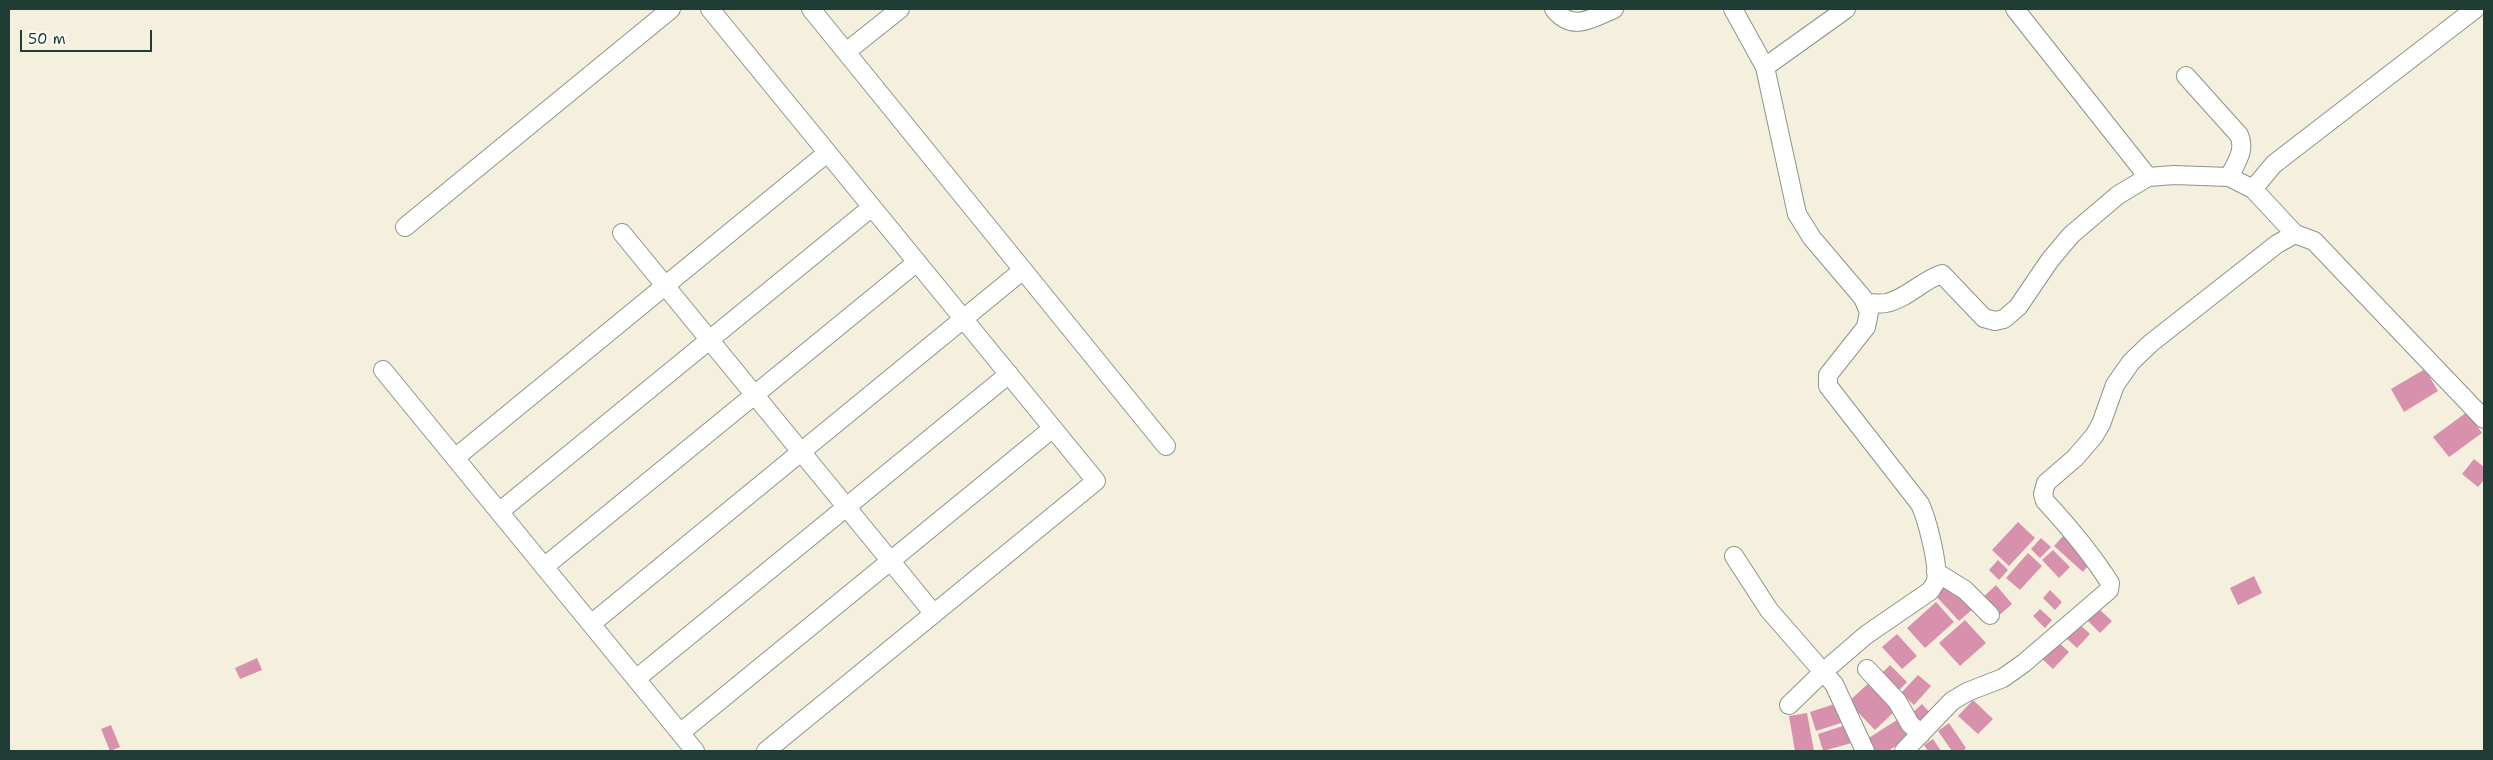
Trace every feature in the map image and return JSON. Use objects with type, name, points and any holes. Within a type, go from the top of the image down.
[{"type":"street","points":[[405,227],[671,9]]},
{"type":"street","points":[[710,9],[1096,481],[766,751]]},
{"type":"street","points":[[811,9],[1166,446]]},
{"type":"street","points":[[846,52],[900,9]]},
{"type":"street","points":[[1554,9],[1560,17],[1573,23],[1590,20],[1614,9]]},
{"type":"street","points":[[1733,9],[1764,67],[1797,214],[1812,238],[1867,303],[1869,312],[1866,327],[1828,375],[1828,386],[1920,504],[1927,519],[1936,572],[1936,582],[1930,591],[1866,635],[1823,672],[1789,705]]},
{"type":"street","points":[[1764,67],[1846,9]]},
{"type":"street","points":[[2015,9],[2148,178]]},
{"type":"street","points":[[2253,189],[2274,164],[2475,9]]},
{"type":"street","points":[[2186,76],[2239,135],[2242,142],[2241,152],[2229,177]]},
{"type":"street","points":[[455,458],[827,153]]},
{"type":"street","points":[[1867,303],[1886,303],[1901,298],[1933,277],[1942,274],[1984,318],[1995,321],[2004,319],[2018,307],[2050,260],[2071,235],[2118,195],[2148,178],[2174,175],[2229,177],[2253,189],[2295,234],[2314,241],[2484,419]]},
{"type":"street","points":[[499,512],[872,207]]},
{"type":"street","points":[[622,233],[934,614]]},
{"type":"street","points":[[1904,751],[1952,701],[2010,673],[2109,590],[2110,583],[2082,541],[2045,501],[2042,494],[2046,483],[2075,458],[2094,436],[2101,424],[2115,385],[2131,362],[2151,343],[2277,244],[2295,234]]},
{"type":"street","points":[[544,567],[917,262]]},
{"type":"street","points":[[591,624],[1023,270]]},
{"type":"street","points":[[383,370],[694,751]]},
{"type":"street","points":[[636,679],[1009,374]]},
{"type":"street","points":[[680,733],[1053,428]]},
{"type":"street","points":[[1734,556],[1769,610],[1834,684],[1865,751]]},
{"type":"street","points":[[1936,572],[1965,590],[1990,615]]},
{"type":"street","points":[[1867,670],[1897,702],[1910,724],[1921,734]]},
{"type":"building","points":[[2425,369],[2438,391],[2404,412],[2391,389]]},
{"type":"building","points":[[2467,412],[2482,433],[2449,457],[2433,437]]},
{"type":"building","points":[[2474,459],[2484,467],[2484,480],[2478,487],[2462,474]]},
{"type":"building","points":[[2018,522],[2035,538],[2009,566],[1992,550]]},
{"type":"building","points":[[2064,535],[2092,561],[2083,572],[2054,546]]},
{"type":"building","points":[[2041,538],[2051,547],[2040,558],[2031,549]]},
{"type":"building","points":[[2053,550],[2070,567],[2059,578],[2042,560]]},
{"type":"building","points":[[2028,553],[2042,566],[2020,590],[2006,578]]},
{"type":"building","points":[[1998,560],[2008,570],[1999,580],[1989,570]]},
{"type":"building","points":[[2254,576],[2262,593],[2238,605],[2230,588]]},
{"type":"building","points":[[1950,582],[1974,608],[1959,621],[1935,595]]},
{"type":"building","points":[[1996,585],[2012,604],[1996,618],[1980,600]]},
{"type":"building","points":[[2050,590],[2062,602],[2055,610],[2043,598]]},
{"type":"building","points":[[1936,602],[1954,622],[1925,648],[1907,628]]},
{"type":"building","points":[[2098,608],[2112,621],[2100,633],[2087,620]]},
{"type":"building","points":[[2040,609],[2052,620],[2045,628],[2033,616]]},
{"type":"building","points":[[1965,620],[1986,643],[1960,666],[1939,643]]},
{"type":"building","points":[[2078,623],[2090,634],[2077,648],[2065,637]]},
{"type":"building","points":[[1897,634],[1917,656],[1902,669],[1882,647]]},
{"type":"building","points":[[2056,640],[2069,652],[2053,669],[2040,657]]},
{"type":"building","points":[[257,658],[262,670],[240,679],[235,668]]},
{"type":"building","points":[[1890,665],[1907,682],[1896,693],[1879,676]]},
{"type":"building","points":[[1918,675],[1931,686],[1914,705],[1901,693]]},
{"type":"building","points":[[1871,681],[1897,709],[1875,730],[1848,702]]},
{"type":"building","points":[[1973,700],[1993,719],[1978,734],[1958,716]]},
{"type":"building","points":[[1841,702],[1847,721],[1816,731],[1810,712]]},
{"type":"building","points":[[1922,704],[1933,716],[1921,727],[1910,715]]},
{"type":"building","points":[[1807,713],[1814,751],[1795,751],[1789,716]]},
{"type":"building","points":[[1900,718],[1911,736],[1888,751],[1870,751],[1864,741]]},
{"type":"building","points":[[1949,723],[1966,748],[1963,751],[1952,751],[1938,731]]},
{"type":"building","points":[[1849,724],[1855,742],[1823,751],[1818,734]]},
{"type":"building","points":[[111,725],[120,747],[110,751],[101,729]]},
{"type":"building","points":[[1933,739],[1941,751],[1928,751],[1924,745]]}]
